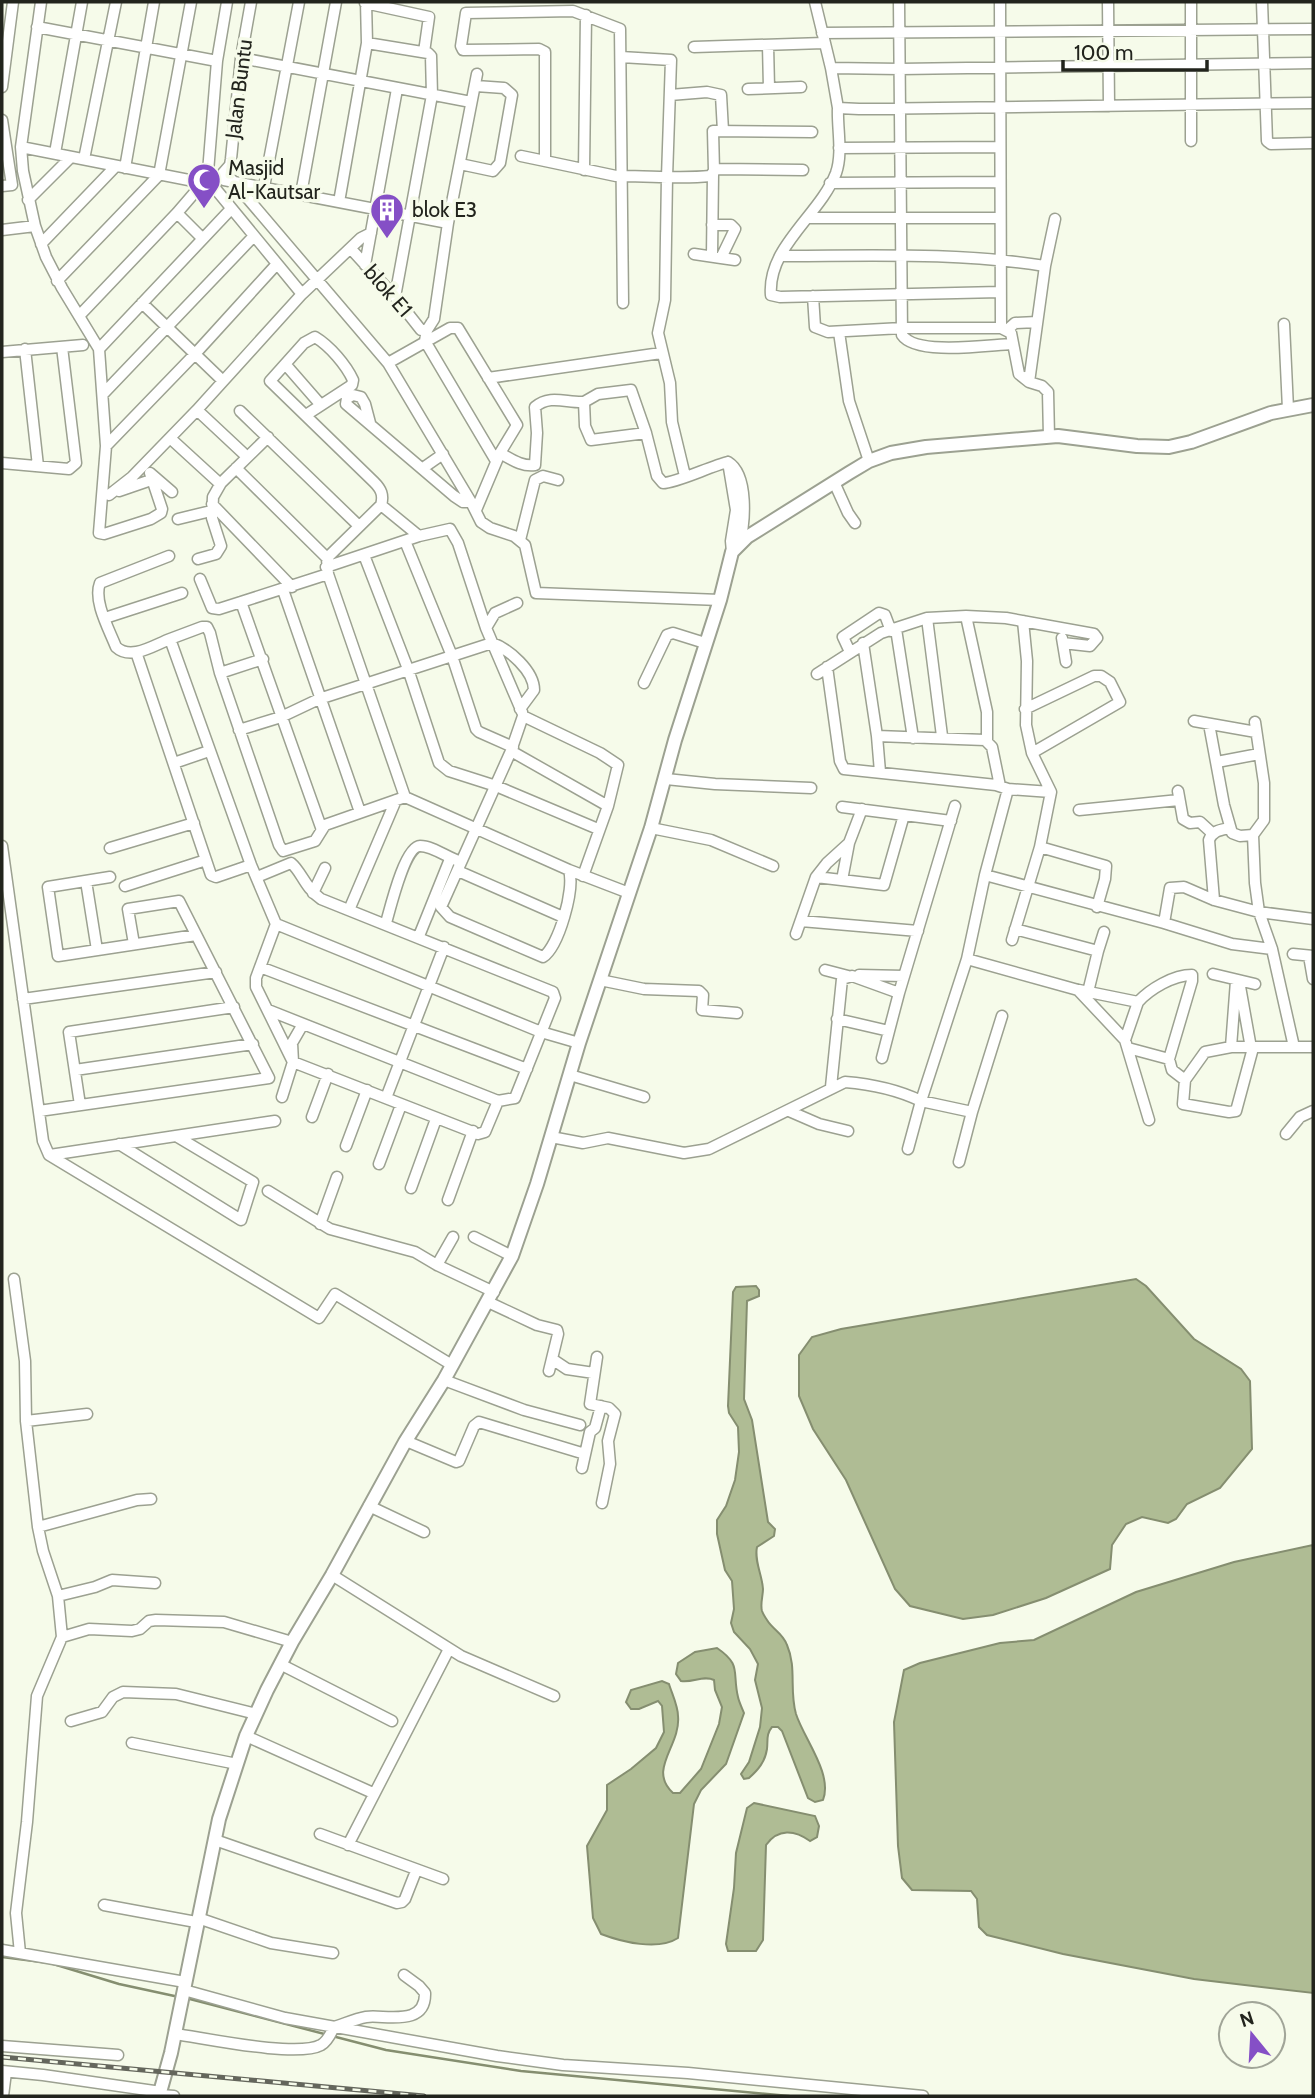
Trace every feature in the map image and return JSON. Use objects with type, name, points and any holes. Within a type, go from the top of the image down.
[{"type":"street","points":[[41,2],[21,147],[28,200],[41,244],[57,281],[99,349],[106,446],[106,496],[98,531],[101,534],[159,515],[162,509],[148,473]]},
{"type":"street","points":[[55,153],[82,2]]},
{"type":"street","points":[[84,159],[116,2]]},
{"type":"street","points":[[41,244],[120,167],[154,2]]},
{"type":"street","points":[[57,281],[159,175],[191,2]]},
{"type":"street","points":[[227,2],[217,61],[206,178],[208,185],[302,294]]},
{"type":"street","name":"Jalan Buntu","points":[[226,178],[231,159],[241,58],[251,2]]},
{"type":"street","points":[[264,187],[299,2]]},
{"type":"street","points":[[300,194],[336,2]]},
{"type":"street","points":[[815,2],[838,108],[837,167],[830,183],[772,270],[771,295],[1000,292]]},
{"type":"street","points":[[899,2],[902,335],[908,342],[957,348],[1011,344]]},
{"type":"street","points":[[1000,2],[1000,292],[1004,329]]},
{"type":"street","points":[[1108,2],[1109,106]]},
{"type":"street","points":[[1191,2],[1191,141]]},
{"type":"street","points":[[1262,2],[1266,138],[1269,143],[1313,143]]},
{"type":"street","points":[[339,202],[367,43],[366,3],[429,16],[424,52]]},
{"type":"street","points":[[2,87],[3,46],[9,4]]},
{"type":"street","points":[[545,161],[545,51],[463,50],[461,46],[467,12],[573,11],[620,29],[623,303]]},
{"type":"street","points":[[584,170],[586,15]]},
{"type":"street","points":[[37,27],[217,61]]},
{"type":"street","points":[[694,47],[768,45],[899,33],[1313,29]]},
{"type":"street","points":[[367,43],[424,52],[431,56],[432,95],[395,297]]},
{"type":"street","points":[[768,45],[769,88]]},
{"type":"street","points":[[621,57],[671,60],[665,300],[658,333],[670,383],[672,422],[685,476]]},
{"type":"street","points":[[241,58],[471,102]]},
{"type":"street","points":[[831,68],[1313,63]]},
{"type":"street","points":[[426,335],[434,319],[448,223],[477,74]]},
{"type":"street","points":[[460,164],[493,171],[499,163],[512,95],[504,88],[476,86]]},
{"type":"street","points":[[748,89],[801,87]]},
{"type":"street","points":[[365,265],[397,89]]},
{"type":"street","points":[[670,95],[707,92],[721,95],[723,131]]},
{"type":"street","points":[[838,108],[1313,103]]},
{"type":"street","points":[[2,120],[4,148],[12,185],[2,186]]},
{"type":"street","points":[[716,257],[712,225],[713,131],[812,132]]},
{"type":"street","points":[[21,147],[208,185],[220,185],[226,178]]},
{"type":"street","points":[[839,148],[1000,147]]},
{"type":"street","points":[[521,156],[623,176],[704,177],[713,172],[803,170]]},
{"type":"street","points":[[28,200],[71,157]]},
{"type":"street","points":[[208,172],[213,169],[226,178],[388,363],[481,522],[520,540],[527,548],[533,589],[538,594],[720,600]]},
{"type":"street","points":[[226,178],[448,223]]},
{"type":"street","points":[[830,183],[1000,182]]},
{"type":"street","points":[[79,316],[177,213],[208,185]]},
{"type":"street","points":[[99,349],[231,209]]},
{"type":"street","points":[[177,213],[202,238]]},
{"type":"street","points":[[807,218],[1000,218]]},
{"type":"street","points":[[1029,382],[1045,266],[1055,219]]},
{"type":"street","points":[[712,225],[731,225],[735,229],[716,257]]},
{"type":"street","points":[[2,230],[35,226]]},
{"type":"street","points":[[106,496],[148,473],[170,438],[302,294],[361,239],[371,233]]},
{"type":"street","points":[[103,394],[253,237]]},
{"type":"street","name":"blok E1","points":[[351,249],[426,335],[498,457]]},
{"type":"street","points":[[694,254],[735,260]]},
{"type":"street","points":[[780,256],[1001,259],[1045,266]]},
{"type":"street","points":[[106,446],[276,265]]},
{"type":"street","points":[[813,296],[816,327],[828,332],[902,328],[1004,329],[1015,323],[1037,322]]},
{"type":"street","points":[[142,303],[223,381]]},
{"type":"street","points":[[1284,324],[1288,408]]},
{"type":"street","points":[[388,363],[426,335],[458,328],[517,425],[473,506]]},
{"type":"street","points":[[1004,329],[1011,333],[1011,344],[1019,374],[1048,391],[1049,437]]},
{"type":"street","points":[[839,332],[849,401],[869,461]]},
{"type":"street","points":[[306,415],[352,384],[353,380],[349,371],[328,347],[321,340],[311,338],[270,381],[380,488],[383,498],[381,505],[359,526],[327,566]]},
{"type":"street","points":[[2,352],[83,345]]},
{"type":"street","points":[[2,463],[69,469],[76,463],[62,347]]},
{"type":"street","points":[[24,349],[38,467]]},
{"type":"street","points":[[488,377],[661,354]]},
{"type":"street","points":[[286,365],[320,404]]},
{"type":"street","points":[[160,2094],[219,1819],[246,1736],[292,1642],[406,1441],[444,1380],[512,1256],[537,1184],[579,1042],[651,828],[675,740],[743,530],[739,497],[728,462],[668,483],[659,481],[631,390],[598,394],[584,402],[547,400],[535,407],[537,454],[535,465],[531,467]]},
{"type":"street","points":[[584,402],[585,426],[591,440],[646,433]]},
{"type":"street","points":[[735,548],[834,482],[869,461],[891,453],[926,447],[1049,437],[1169,447],[1191,442],[1288,408],[1313,405]]},
{"type":"street","points":[[197,410],[243,453]]},
{"type":"street","points":[[240,411],[359,526]]},
{"type":"street","points":[[370,423],[454,496],[473,506]]},
{"type":"street","points":[[198,559],[220,551],[211,507],[216,489],[268,437]]},
{"type":"street","points":[[170,438],[217,481]]},
{"type":"street","points":[[423,468],[443,454]]},
{"type":"street","points":[[498,457],[531,467],[537,477]]},
{"type":"street","points":[[236,468],[327,566],[401,799],[349,910]]},
{"type":"street","points":[[106,496],[148,473]]},
{"type":"street","points":[[148,473],[172,492]]},
{"type":"street","points":[[520,540],[537,477],[543,475],[558,480]]},
{"type":"street","points":[[834,482],[855,523]]},
{"type":"street","points":[[381,505],[419,536]]},
{"type":"street","points":[[178,519],[211,507]]},
{"type":"street","points":[[211,507],[287,588],[319,699],[360,813]]},
{"type":"street","points":[[200,579],[212,608],[219,609],[287,588],[327,566],[446,528],[453,532],[486,628],[522,712],[617,763],[608,806],[583,876]]},
{"type":"street","points":[[405,541],[452,656],[479,733],[512,749],[608,806]]},
{"type":"street","points":[[364,555],[408,669],[435,758],[439,763],[449,771],[496,786],[598,829]]},
{"type":"street","points":[[169,556],[100,583],[97,593],[116,647],[120,651],[136,652],[196,629],[207,628],[239,730],[282,850],[286,852],[315,841],[325,825],[401,799],[629,893]]},
{"type":"street","points":[[105,618],[182,593]]},
{"type":"street","points":[[241,602],[322,830]]},
{"type":"street","points":[[486,628],[495,613],[517,603]]},
{"type":"street","points":[[850,652],[843,637],[880,613],[885,615],[894,630],[913,738]]},
{"type":"street","points":[[908,1149],[967,959],[1004,788],[992,747],[987,741],[987,712],[966,616]]},
{"type":"street","points":[[817,674],[863,643],[927,618],[966,616],[1023,621],[1094,634],[1097,638],[1090,646],[1063,643]]},
{"type":"street","points":[[927,618],[942,736]]},
{"type":"street","points":[[1012,940],[1040,847],[1051,792],[1032,752],[1026,725],[1027,661],[1023,621]]},
{"type":"street","points":[[1061,627],[1066,662]]},
{"type":"street","points":[[644,683],[667,635],[673,633],[705,643]]},
{"type":"street","points":[[170,639],[251,865],[276,924],[256,978],[256,987],[293,1062],[478,1134],[485,1132],[498,1101]]},
{"type":"street","points":[[239,730],[408,669],[492,643],[503,647],[527,671],[534,682],[534,690],[522,712],[512,749],[496,786],[441,904],[450,917],[543,957],[551,951],[564,917],[572,883],[569,870]]},
{"type":"street","points":[[863,643],[880,772]]},
{"type":"street","points":[[136,652],[211,874],[216,877],[251,865]]},
{"type":"street","points":[[220,673],[263,659]]},
{"type":"street","points":[[827,667],[841,767],[856,771],[1051,792]]},
{"type":"street","points":[[1025,709],[1094,676],[1101,676],[1110,682],[1120,702],[1032,752]]},
{"type":"street","points":[[1194,721],[1256,727],[1264,783],[1265,813],[1264,820],[1252,835],[1255,883],[1259,912],[1272,949],[1294,1047]]},
{"type":"street","points":[[1209,724],[1230,828],[1236,835],[1252,835]]},
{"type":"street","points":[[877,736],[942,736],[987,741]]},
{"type":"street","points":[[174,763],[209,751]]},
{"type":"street","points":[[1217,762],[1259,754]]},
{"type":"street","points":[[666,779],[811,788]]},
{"type":"street","points":[[1079,810],[1178,796],[1185,821],[1200,822],[1212,833]]},
{"type":"street","points":[[882,1058],[955,806]]},
{"type":"street","points":[[842,807],[951,821]]},
{"type":"street","points":[[842,880],[849,843],[862,809]]},
{"type":"street","points":[[816,877],[884,885],[904,815]]},
{"type":"street","points":[[110,848],[194,823]]},
{"type":"street","points":[[651,828],[711,840],[773,866]]},
{"type":"street","points":[[1214,900],[1209,839],[1212,833],[1230,828]]},
{"type":"street","points":[[796,934],[816,877],[849,843]]},
{"type":"street","points":[[2,846],[43,1141],[49,1155],[318,1318],[335,1294],[452,1364]]},
{"type":"street","points":[[386,923],[406,859],[418,846],[426,847],[450,859],[459,867],[564,917]]},
{"type":"street","points":[[1040,847],[1106,866],[1097,907]]},
{"type":"street","points":[[419,936],[450,859]]},
{"type":"street","points":[[125,886],[206,860]]},
{"type":"street","points":[[257,877],[291,863],[313,893],[553,992],[555,998],[515,1098],[498,1101],[268,1010]]},
{"type":"street","points":[[313,893],[325,868]]},
{"type":"street","points":[[985,875],[1097,907],[1162,922],[1232,944],[1272,949]]},
{"type":"street","points":[[110,877],[48,887],[58,956],[196,935]]},
{"type":"street","points":[[86,880],[97,950]]},
{"type":"street","points":[[1162,922],[1170,888],[1184,887],[1214,900],[1259,912],[1313,919]]},
{"type":"street","points":[[39,1111],[268,1079],[270,1076],[179,901],[128,909],[134,944]]},
{"type":"street","points":[[800,921],[918,931]]},
{"type":"street","points":[[276,924],[541,1032],[579,1042]]},
{"type":"street","points":[[1015,929],[1098,951]]},
{"type":"street","points":[[1083,991],[1104,932]]},
{"type":"street","points":[[386,1098],[444,947]]},
{"type":"street","points":[[1293,954],[1311,956],[1313,979]]},
{"type":"street","points":[[967,959],[1083,991],[1138,1002]]},
{"type":"street","points":[[260,967],[527,1069]]},
{"type":"street","points":[[825,970],[899,993]]},
{"type":"street","points":[[23,999],[216,971]]},
{"type":"street","points":[[1213,974],[1255,984]]},
{"type":"street","points":[[1127,1044],[1138,1002],[1153,988],[1185,975],[1192,975],[1169,1059],[1172,1070],[1183,1079]]},
{"type":"street","points":[[831,1087],[841,982],[850,976],[904,976]]},
{"type":"street","points":[[600,980],[644,989],[699,991],[703,995],[702,1010],[737,1013]]},
{"type":"street","points":[[1238,981],[1252,1048],[1238,1109],[1235,1112],[1183,1104],[1183,1079],[1205,1052],[1231,1047],[1252,1048],[1313,1047]]},
{"type":"street","points":[[1231,1047],[1238,981]]},
{"type":"street","points":[[1083,991],[1127,1044],[1149,1120]]},
{"type":"street","points":[[80,1105],[69,1032],[234,1007]]},
{"type":"street","points":[[959,1162],[1002,1016]]},
{"type":"street","points":[[837,1019],[889,1031]]},
{"type":"street","points":[[282,1097],[293,1062],[291,1048],[303,1024]]},
{"type":"street","points":[[75,1070],[253,1044]]},
{"type":"street","points":[[1127,1044],[1169,1059]]},
{"type":"street","points":[[312,1117],[328,1074]]},
{"type":"street","points":[[570,1076],[644,1097]]},
{"type":"street","points":[[551,1137],[583,1143],[608,1138],[691,1153],[709,1149],[845,1082],[972,1112]]},
{"type":"street","points":[[345,1146],[367,1090]]},
{"type":"street","points":[[379,1164],[401,1105]]},
{"type":"street","points":[[789,1111],[819,1124],[848,1131]]},
{"type":"street","points":[[1286,1134],[1300,1116],[1313,1111]]},
{"type":"street","points":[[411,1188],[436,1119]]},
{"type":"street","points":[[49,1155],[275,1121]]},
{"type":"street","points":[[448,1200],[473,1131]]},
{"type":"street","points":[[119,1144],[241,1220],[253,1182],[176,1136]]},
{"type":"street","points":[[320,1224],[337,1177]]},
{"type":"street","points":[[268,1191],[320,1224],[349,1235],[398,1245],[415,1252],[537,1325],[557,1330],[549,1371]]},
{"type":"street","points":[[437,1265],[453,1237]]},
{"type":"street","points":[[474,1237],[512,1256]]},
{"type":"street","points":[[14,1279],[25,1361],[26,1421],[38,1527],[58,1596],[62,1637],[37,1696],[27,1822],[16,1913],[20,1953]]},
{"type":"street","points":[[597,1357],[590,1404],[613,1410],[615,1414],[608,1441],[610,1464],[602,1503]]},
{"type":"street","points":[[552,1359],[567,1369],[594,1373]]},
{"type":"street","points":[[444,1380],[524,1410],[580,1425]]},
{"type":"street","points":[[582,1468],[590,1432],[595,1427],[601,1406]]},
{"type":"street","points":[[26,1421],[87,1414]]},
{"type":"street","points":[[406,1441],[456,1462],[459,1461],[474,1426],[479,1422],[585,1454]]},
{"type":"street","points":[[38,1527],[137,1500],[151,1499]]},
{"type":"street","points":[[369,1506],[424,1532]]},
{"type":"street","points":[[332,1575],[449,1649],[477,1664],[554,1696]]},
{"type":"street","points":[[58,1596],[112,1580],[155,1583]]},
{"type":"street","points":[[62,1637],[89,1629],[132,1631],[156,1620],[211,1620],[292,1642]]},
{"type":"street","points":[[348,1845],[449,1649]]},
{"type":"street","points":[[280,1664],[392,1721]]},
{"type":"street","points":[[71,1721],[102,1712],[113,1697],[123,1692],[176,1693],[256,1714]]},
{"type":"street","points":[[246,1736],[373,1793]]},
{"type":"street","points":[[132,1743],[237,1764]]},
{"type":"street","points":[[320,1834],[443,1879]]},
{"type":"street","points":[[215,1840],[397,1903],[405,1899],[416,1871]]},
{"type":"street","points":[[104,1905],[197,1920],[271,1943],[333,1953]]},
{"type":"street","points":[[2,1950],[184,1990],[331,2033],[380,2036],[563,2065],[688,2073],[923,2096]]},
{"type":"street","points":[[175,2034],[298,2049],[321,2045],[331,2033],[365,2017],[406,2017],[420,2007],[425,1998],[419,1986],[404,1975]]},
{"type":"street","points":[[380,2036],[388,2018]]},
{"type":"street","points":[[2,2046],[118,2055]]},
{"type":"street","points":[[3,2096],[4,2072],[43,2075],[174,2096]]},
{"type":"shaded area","points":[[1136,1279],[1146,1286],[1194,1339],[1241,1369],[1250,1381],[1252,1449],[1220,1488],[1187,1504],[1176,1519],[1168,1523],[1142,1517],[1126,1524],[1112,1545],[1110,1569],[1046,1598],[993,1615],[963,1619],[910,1606],[895,1589],[846,1480],[813,1429],[799,1396],[799,1355],[812,1337],[841,1329]]},
{"type":"shaded area","points":[[756,1286],[759,1296],[747,1301],[744,1399],[752,1420],[768,1522],[775,1529],[774,1536],[757,1547],[763,1589],[761,1608],[769,1623],[785,1641],[790,1654],[796,1714],[824,1779],[823,1800],[815,1802],[808,1798],[782,1731],[778,1727],[772,1727],[769,1732],[766,1754],[758,1769],[749,1778],[744,1779],[741,1774],[749,1762],[760,1727],[762,1708],[755,1680],[758,1664],[750,1649],[734,1632],[731,1623],[734,1609],[732,1581],[725,1570],[717,1534],[717,1520],[726,1506],[735,1480],[739,1452],[738,1427],[729,1413],[728,1406],[733,1292],[736,1287]]},
{"type":"shaded area","points":[[1313,1545],[1313,1993],[1194,1979],[1063,1954],[987,1935],[979,1927],[977,1899],[971,1891],[912,1890],[902,1878],[898,1846],[894,1722],[904,1670],[920,1663],[1000,1643],[1034,1640],[1136,1592],[1234,1562]]},
{"type":"shaded area","points":[[717,1648],[733,1664],[738,1697],[744,1713],[726,1764],[701,1790],[694,1804],[678,1938],[650,1945],[601,1934],[593,1918],[587,1846],[607,1810],[607,1785],[656,1748],[664,1732],[662,1706],[658,1701],[639,1709],[631,1709],[626,1702],[631,1690],[662,1681],[669,1684],[677,1708],[678,1727],[663,1775],[673,1793],[680,1793],[701,1769],[719,1724],[722,1707],[714,1680],[706,1678],[681,1681],[676,1674],[678,1663],[695,1652]]},
{"type":"shaded area","points":[[754,1803],[815,1816],[819,1826],[817,1837],[810,1841],[787,1832],[771,1839],[766,1845],[763,1940],[756,1951],[728,1951],[726,1944],[736,1853],[747,1808]]},
{"type":"waterway","points":[[2,1957],[50,1963],[119,1984],[179,1997]]},
{"type":"waterway","points":[[186,1998],[386,2050],[521,2071],[789,2096]]},
{"type":"railway","points":[[2,2057],[424,2096]]},
{"type":"place","name":"Masjid Al-Kautsar","points":[[204,210]]},
{"type":"place","name":"blok E3","points":[[387,240]]}]
